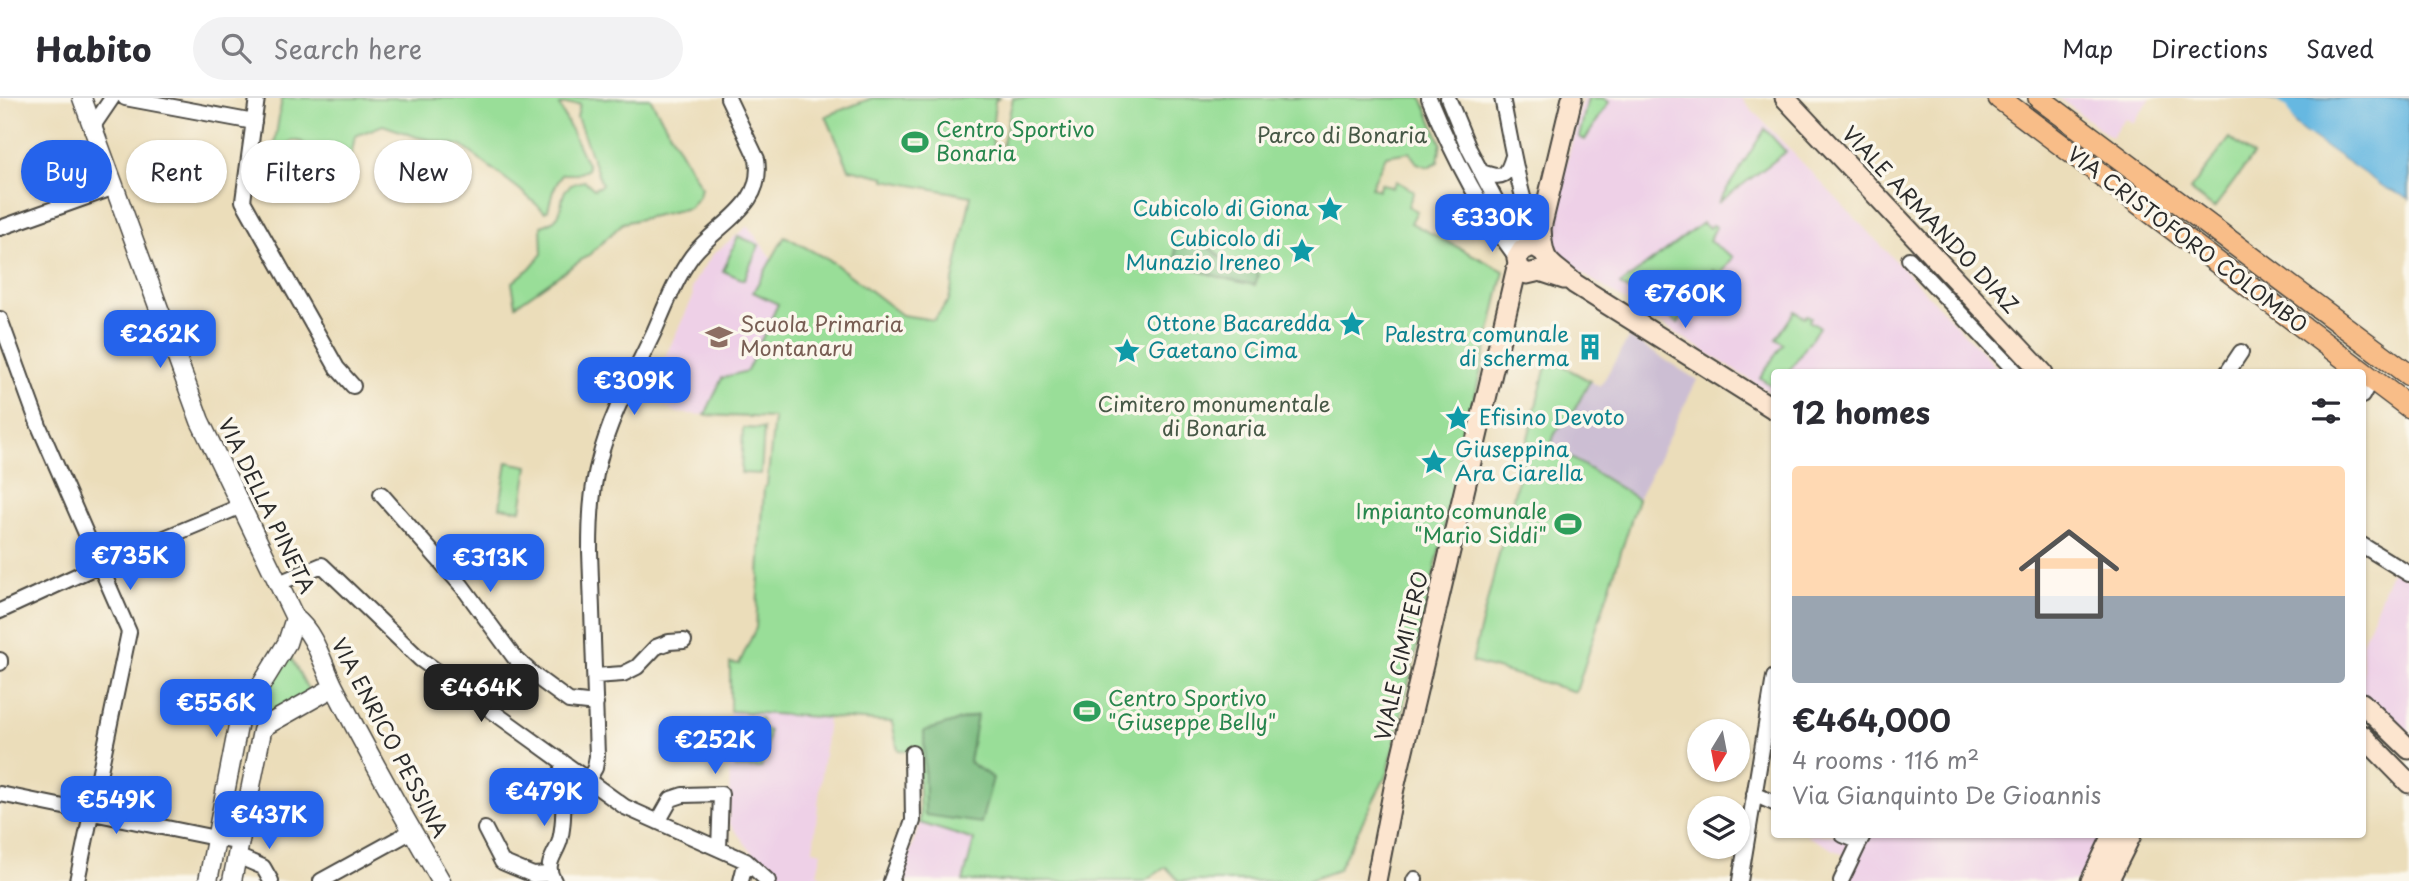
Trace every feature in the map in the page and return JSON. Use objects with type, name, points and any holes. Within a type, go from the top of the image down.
[{"type":"main road","points":[[1543,221],[1572,98]]},
{"type":"main road","name":"VIALE ARMANDO DIAZ","points":[[1785,98],[2039,369]]},
{"type":"main road","name":"VIA CRISTOFORO COLOMBO","points":[[1999,98],[2344,369]]},
{"type":"main road","name":"VIA CRISTOFORO COLOMBO","points":[[2039,98],[2409,375]]},
{"type":"main road","name":"VIALE CIMITERO","points":[[1376,881],[1394,788],[1528,261],[1543,221]]},
{"type":"main road","points":[[1528,261],[1575,284],[1771,407]]},
{"type":"main road","name":"VIA CRISTOFORO COLOMBO","points":[[2367,387],[2409,407]]},
{"type":"main road","points":[[2366,707],[2409,749]]},
{"type":"main road","points":[[2366,739],[2409,783]]},
{"type":"main road","points":[[2091,881],[2112,838]]},
{"type":"main road","points":[[2108,881],[2130,838]]},
{"type":"street","name":"VIA DELLA PINETA","points":[[82,98],[200,421],[239,507],[295,618]]},
{"type":"street","points":[[93,126],[112,98]]},
{"type":"street","points":[[125,98],[254,122]]},
{"type":"street","points":[[257,98],[243,201],[337,368],[353,386]]},
{"type":"street","points":[[588,780],[595,768],[597,755],[590,519],[599,460],[624,396],[685,267],[706,240],[745,206],[755,188],[757,159],[728,98]]},
{"type":"street","points":[[1429,98],[1444,134],[1490,220],[1528,261]]},
{"type":"street","points":[[1448,98],[1469,149],[1528,261]]},
{"type":"street","points":[[1503,98],[1513,156],[1528,208],[1543,221]]},
{"type":"street","points":[[1482,172],[1500,176],[1509,169],[1513,156]]},
{"type":"street","points":[[0,228],[115,187]]},
{"type":"street","name":"VIALE ARMANDO DIAZ","points":[[1909,259],[2013,369]]},
{"type":"street","points":[[0,319],[39,426],[129,632],[77,881]]},
{"type":"street","points":[[2230,369],[2242,352]]},
{"type":"street","points":[[381,494],[462,586],[514,657],[569,701],[596,704]]},
{"type":"street","points":[[0,611],[100,565],[239,507]]},
{"type":"street","points":[[2366,547],[2409,574]]},
{"type":"street","points":[[279,583],[322,565],[420,659],[625,807],[746,861],[768,881]]},
{"type":"street","points":[[208,881],[239,721],[287,643],[295,618]]},
{"type":"street","name":"VIA ENRICO PESSINA","points":[[295,618],[304,625],[334,687],[441,881]]},
{"type":"street","points":[[595,676],[623,674],[637,667],[656,647],[684,641]]},
{"type":"street","points":[[232,881],[262,731],[265,726],[334,687]]},
{"type":"street","points":[[1740,881],[1771,695]]},
{"type":"street","points":[[245,712],[265,726]]},
{"type":"street","points":[[891,881],[913,821],[912,753]]},
{"type":"street","points":[[485,829],[502,862],[533,875],[551,878],[549,865],[559,843],[562,828],[562,761]]},
{"type":"street","points":[[0,794],[217,838],[262,867],[271,881]]},
{"type":"street","points":[[658,822],[671,799],[683,794],[721,794],[719,849]]},
{"type":"street","points":[[1755,794],[1771,802]]},
{"type":"street","points":[[321,881],[412,831]]},
{"type":"street","points":[[1841,881],[1861,839]]},
{"type":"street","points":[[741,881],[746,861]]},
{"type":"shaded area","points":[[1583,98],[1741,98],[1998,369],[1771,369],[1771,393],[1556,257],[1547,239]]},
{"type":"shaded area","points":[[2059,98],[2151,98],[2133,123],[2125,118],[2111,137]]},
{"type":"shaded area","name":"Scuola Primaria Montanaru","points":[[748,226],[772,259],[753,292],[779,304],[747,371],[722,378],[705,415],[678,413],[646,398],[693,297],[692,288],[697,277],[713,254]]},
{"type":"shaded area","points":[[1629,337],[1697,380],[1638,499],[1554,449],[1551,441],[1559,426],[1571,416],[1590,381],[1600,387]]},
{"type":"shaded area","points":[[2392,569],[2409,579],[2409,740],[2366,698],[2366,633]]},
{"type":"shaded area","points":[[730,711],[828,719],[813,850],[822,852],[817,873],[826,881],[782,881],[755,856],[729,823]]},
{"type":"shaded area","points":[[920,823],[974,840],[963,881],[900,881]]},
{"type":"shaded area","points":[[1811,838],[2113,838],[2091,881],[1844,881],[1854,860]]},
{"type":"green space","points":[[282,98],[650,98],[701,187],[699,196],[689,208],[623,223],[590,254],[516,305],[512,283],[542,254],[541,226],[552,222],[558,216],[566,189],[585,181],[594,189],[602,185],[577,117],[580,104],[559,105],[588,166],[587,170],[577,174],[562,174],[545,212],[472,154],[472,140],[432,140],[383,125],[355,136],[354,140],[275,140]]},
{"type":"green space","points":[[872,98],[999,98],[995,101],[992,135],[994,149],[1002,147],[1013,98],[1422,98],[1441,143],[1438,162],[1428,167],[1417,163],[1409,152],[1386,156],[1371,187],[1378,190],[1381,183],[1392,188],[1396,181],[1414,191],[1408,206],[1417,211],[1411,223],[1504,271],[1388,772],[1338,870],[1307,881],[1179,881],[1166,867],[1145,881],[963,881],[974,840],[920,823],[918,752],[898,750],[892,722],[730,711],[730,663],[739,664],[756,628],[764,488],[767,485],[774,418],[705,415],[722,378],[747,371],[778,304],[753,292],[785,236],[834,263],[902,315],[934,320],[949,300],[971,196],[885,180],[885,177],[849,169],[826,116]]},
{"type":"green space","points":[[1588,98],[1603,98],[1609,102],[1585,140],[1579,137]]},
{"type":"green space","points":[[1765,129],[1786,152],[1718,203]]},
{"type":"green space","points":[[2230,138],[2253,156],[2214,208],[2190,190]]},
{"type":"green space","points":[[1702,223],[1709,228],[1712,225],[1716,227],[1709,241],[1733,257],[1721,275],[1713,270],[1678,323],[1620,285]]},
{"type":"green space","points":[[738,236],[759,245],[744,280],[723,271]]},
{"type":"green space","points":[[1175,245],[1204,246],[1214,251],[1226,263],[1254,266],[1258,276],[1255,285],[1195,270],[1176,261]]},
{"type":"green space","points":[[1795,311],[1804,317],[1811,317],[1809,321],[1819,327],[1791,369],[1771,369],[1771,385],[1760,378],[1783,344],[1776,339]]},
{"type":"green space","name":"Impianto comunale \"Mario Siddi\"","points":[[1548,358],[1590,381],[1573,412],[1557,431],[1552,446],[1638,499],[1576,692],[1472,662]]},
{"type":"green space","points":[[743,428],[764,429],[761,474],[741,473]]},
{"type":"green space","points":[[507,462],[528,466],[521,510],[500,507]]},
{"type":"green space","points":[[289,654],[310,693],[270,714],[266,713],[261,710],[259,704]]},
{"type":"green space","points":[[977,715],[969,762],[993,778],[981,823],[925,815],[924,731]]},
{"type":"green space","points":[[734,718],[761,718],[764,728],[769,731],[766,758],[761,768],[735,768]]},
{"type":"water","points":[[2257,98],[2409,98],[2409,199],[2386,189],[2303,132],[2278,103]]},
{"type":"pier","points":[[2253,98],[2278,102],[2287,107],[2295,125],[2303,132],[2386,189],[2409,199],[2409,202],[2384,192],[2301,135],[2292,127],[2284,110],[2277,105],[2257,102]]},
{"type":"place","name":"Centro Sportivo Bonaria","points":[[915,142]]},
{"type":"place","name":"Cubicolo di Giona","points":[[1330,209]]},
{"type":"place","name":"Cubicolo di Munazio Ireneo","points":[[1302,251]]},
{"type":"place","name":"Ottone Bacaredda","points":[[1352,324]]},
{"type":"place","name":"Scuola Primaria Montanaru","points":[[719,337]]},
{"type":"place","name":"Palestra comunale di scherma","points":[[1590,347]]},
{"type":"place","name":"Gaetano Cima","points":[[1127,351]]},
{"type":"place","name":"Efisino Devoto","points":[[1458,418]]},
{"type":"place","name":"Giuseppina Ara Ciarella","points":[[1434,462]]},
{"type":"place","name":"Impianto comunale \"Mario Siddi\"","points":[[1568,524]]},
{"type":"place","name":"Centro Sportivo \"Giuseppe Belly\"","points":[[1087,711]]},
{"type":"park label","name":"Parco di Bonaria","points":[[1342,136]]},
{"type":"park label","name":"Cimitero monumentale di Bonaria","points":[[1214,417]]}]
